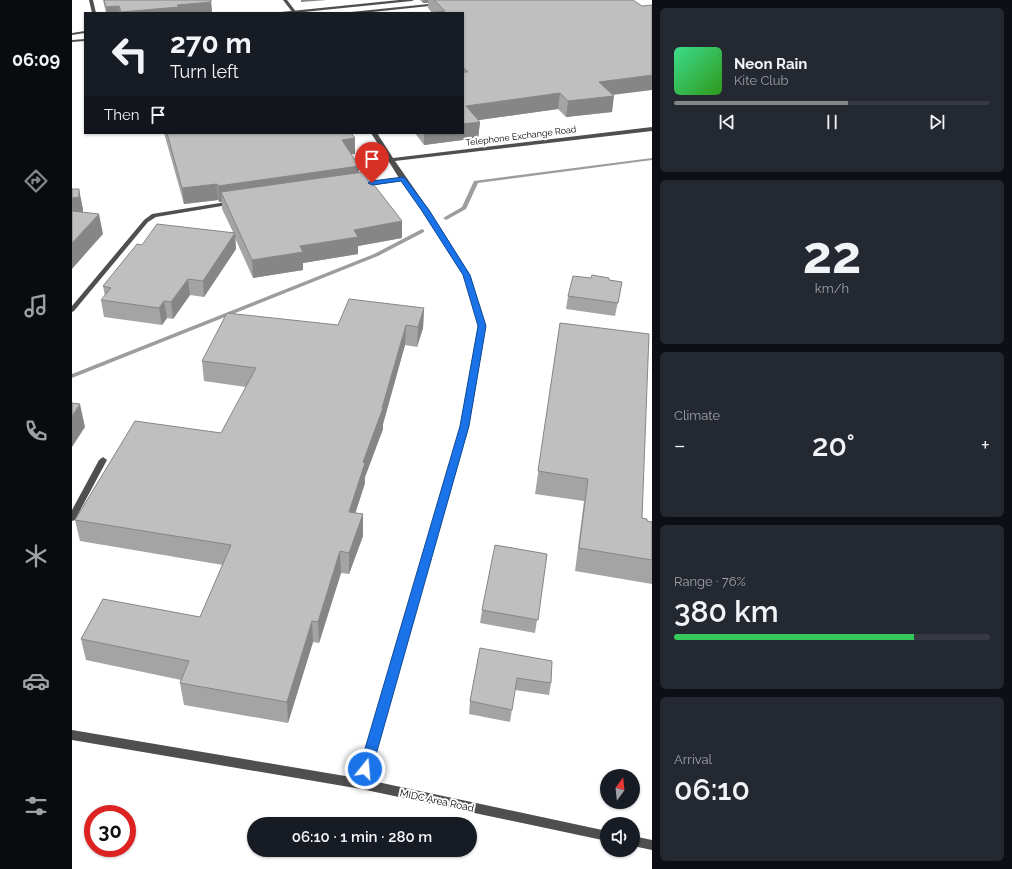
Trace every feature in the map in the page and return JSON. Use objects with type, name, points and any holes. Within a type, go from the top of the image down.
[{"type":"street","points":[[91,0],[94,12]]},
{"type":"street","points":[[285,0],[294,12],[412,0]]},
{"type":"street","points":[[391,2],[397,8]]},
{"type":"street","points":[[360,12],[442,4]]},
{"type":"street","points":[[72,34],[84,32]]},
{"type":"street","points":[[72,41],[84,40]]},
{"type":"street","name":"Telephone Exchange Road","points":[[392,160],[652,129]]},
{"type":"street","points":[[361,784],[465,426],[482,326],[467,275],[426,210],[403,179],[375,134]]},
{"type":"street","points":[[356,186],[403,179]]},
{"type":"street","points":[[72,310],[146,220],[154,215],[238,202]]},
{"type":"street","points":[[72,518],[103,460]]},
{"type":"street","name":"MIDC Area Road","points":[[72,735],[361,784],[600,835]]},
{"type":"street","points":[[640,842],[652,845]]},
{"type":"building","points":[[104,0],[211,0],[211,2],[177,5],[179,7],[121,12],[119,6],[106,7]]},
{"type":"building","points":[[434,0],[633,0],[642,6],[652,5],[652,75],[599,82],[614,96],[568,101],[560,93],[466,106],[480,122],[464,124],[464,72],[468,72],[464,68],[464,12],[436,12],[445,11]]},
{"type":"building","points":[[167,134],[352,134],[355,138],[342,140],[359,166],[218,186],[217,184],[182,188]]},
{"type":"building","points":[[363,172],[369,182],[371,181],[402,221],[354,230],[358,237],[300,246],[303,252],[252,260],[221,192]]},
{"type":"building","points":[[72,189],[79,189],[79,197],[72,198]]},
{"type":"building","points":[[72,211],[99,214],[72,243]]},
{"type":"building","points":[[157,224],[235,233],[203,281],[188,279],[171,302],[164,301],[159,308],[101,300],[111,288],[103,286],[137,244],[142,245]]},
{"type":"building","points":[[592,275],[622,282],[618,303],[568,296],[573,276],[591,278]]},
{"type":"building","points":[[349,299],[424,308],[418,327],[406,325],[383,408],[363,462],[365,463],[349,512],[363,514],[349,553],[340,551],[318,622],[312,621],[287,702],[180,683],[189,661],[81,639],[103,599],[200,617],[231,545],[75,520],[135,421],[221,433],[256,368],[202,361],[227,313],[338,325]]},
{"type":"building","points":[[560,323],[649,334],[642,518],[652,522],[652,560],[579,548],[588,479],[538,471]]},
{"type":"building","points":[[72,403],[80,404],[72,416]]},
{"type":"building","points":[[495,545],[547,554],[538,620],[482,610]]},
{"type":"building","points":[[480,648],[552,661],[551,683],[517,678],[512,710],[470,701]]},
{"type":"waterway","points":[[446,218],[464,208],[476,182],[652,159]]},
{"type":"waterway","points":[[72,376],[376,255],[422,231]]},
{"type":"route","points":[[365,769],[396,667],[465,426],[482,326],[467,275],[426,210],[403,179],[372,183]]}]
